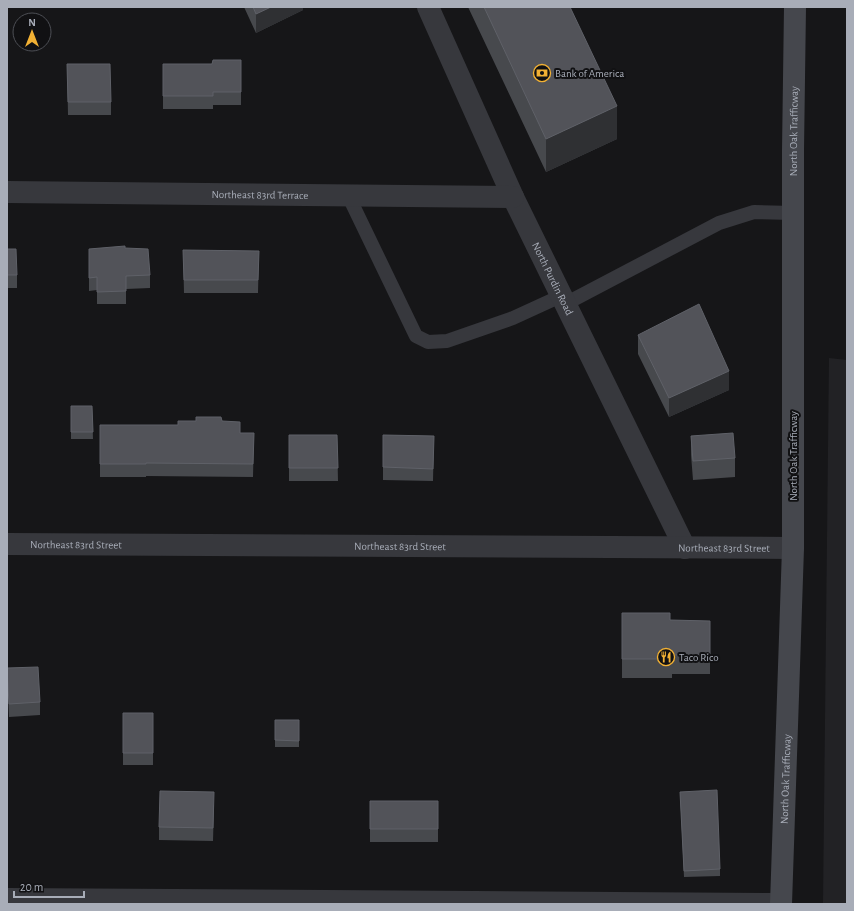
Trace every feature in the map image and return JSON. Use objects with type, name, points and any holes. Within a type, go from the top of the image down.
[{"type":"main road","name":"North Oak Trafficway","points":[[781,904],[793,548],[793,213],[795,7]]},
{"type":"street","name":"North Purdin Road","points":[[428,7],[513,197],[685,548]]},
{"type":"street","name":"Northeast 83rd Terrace","points":[[7,192],[513,197]]},
{"type":"street","name":"Northeast 83rd Street","points":[[7,544],[793,548]]},
{"type":"street","points":[[7,899],[781,904]]},
{"type":"lane","points":[[348,195],[416,336],[428,342],[447,341],[563,300],[719,223],[754,212],[793,213]]},
{"type":"shaded area","points":[[829,358],[847,360],[847,904],[823,904]]},
{"type":"building","points":[[253,7],[271,7],[256,14]]},
{"type":"building","name":"Bank of America","points":[[484,7],[570,7],[617,106],[546,139]]},
{"type":"building","points":[[213,60],[241,60],[241,92],[213,92],[213,96],[163,96],[163,64],[212,64]]},
{"type":"building","points":[[67,64],[110,64],[111,102],[68,102]]},
{"type":"building","points":[[125,246],[125,248],[148,249],[150,275],[126,276],[126,291],[97,292],[97,277],[89,278],[89,249]]},
{"type":"building","points":[[7,249],[16,249],[17,275],[7,275]]},
{"type":"building","points":[[183,250],[259,251],[258,280],[184,280]]},
{"type":"building","points":[[699,304],[729,371],[669,398],[638,335]]},
{"type":"building","points":[[71,406],[92,406],[93,432],[71,432]]},
{"type":"building","points":[[196,417],[221,417],[222,421],[240,422],[240,433],[254,433],[253,464],[100,464],[100,425],[178,425],[178,421],[196,421]]},
{"type":"building","points":[[733,433],[735,458],[693,461],[691,436]]},
{"type":"building","points":[[289,435],[337,435],[338,468],[289,468]]},
{"type":"building","points":[[383,435],[434,436],[433,469],[383,467]]},
{"type":"building","points":[[622,613],[670,613],[670,620],[710,621],[710,655],[672,655],[672,659],[622,659]]},
{"type":"building","points":[[38,667],[40,702],[9,704],[7,668]]},
{"type":"building","points":[[123,713],[153,713],[153,753],[123,753]]},
{"type":"building","points":[[275,720],[299,720],[299,741],[275,740]]},
{"type":"building","points":[[717,790],[720,869],[684,871],[680,792]]},
{"type":"building","points":[[160,791],[214,792],[213,828],[159,827]]},
{"type":"building","points":[[370,801],[438,801],[438,829],[370,829]]},
{"type":"place","name":"Bank of America","points":[[542,73]]},
{"type":"place","name":"Taco Rico","points":[[666,657]]}]
